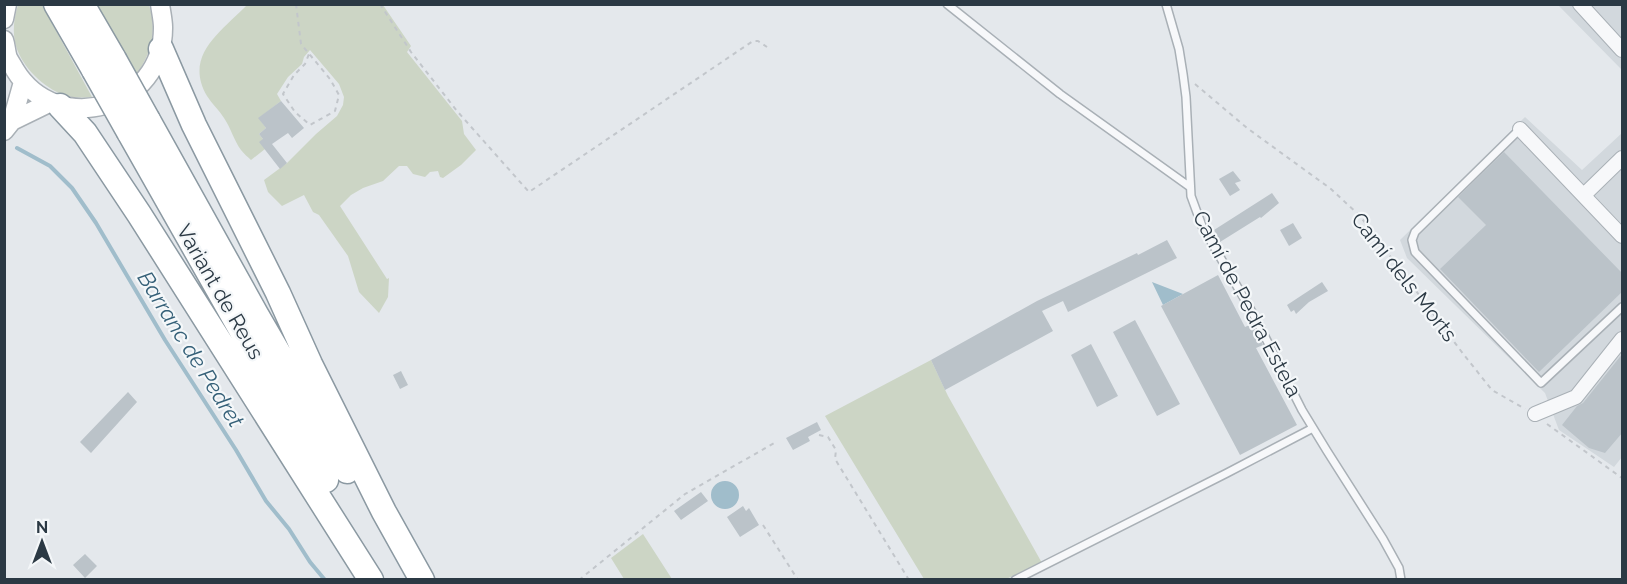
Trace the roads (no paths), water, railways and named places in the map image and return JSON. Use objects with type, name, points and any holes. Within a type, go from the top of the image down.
[{"type":"highway","name":"Variant de Reus","points":[[56,4],[104,65],[139,126],[342,507],[384,579]]},
{"type":"highway","name":"Variant de Reus","points":[[82,4],[104,65]]},
{"type":"highway","points":[[161,49],[194,125],[321,385],[384,512],[422,579]]},
{"type":"highway","points":[[56,104],[85,133],[140,214],[371,579]]},
{"type":"highway","name":"Variant de Reus","points":[[139,126],[251,304],[410,579]]},
{"type":"main road","points":[[4,19],[7,4]]},
{"type":"main road","points":[[4,40],[8,58],[23,82],[40,96],[56,104],[86,109],[111,104],[134,91],[151,72],[161,49],[163,27],[160,4]]},
{"type":"main road","points":[[8,126],[23,82]]},
{"type":"main road","points":[[8,126],[56,104]]},
{"type":"street","points":[[1580,4],[1623,50]]},
{"type":"street","points":[[1520,129],[1623,236]]},
{"type":"street","points":[[1584,195],[1623,158]]},
{"type":"street","points":[[1534,414],[1576,396],[1623,339]]},
{"type":"lane","points":[[947,4],[1060,94],[1190,187]]},
{"type":"lane","name":"Camí de Pedra Estela","points":[[1166,4],[1179,49],[1186,97],[1191,196],[1202,226],[1256,319],[1302,410],[1399,567],[1401,579]]},
{"type":"lane","points":[[1520,129],[1415,232],[1412,240],[1415,252],[1541,383],[1623,307]]},
{"type":"lane","points":[[1015,579],[1313,428]]},
{"type":"water","points":[[1152,282],[1183,294],[1163,305]]},
{"type":"water","points":[[725,481],[735,485],[739,495],[735,505],[725,509],[715,505],[711,495],[715,485]]},
{"type":"waterway","name":"Barranc de Pedret","points":[[17,148],[50,166],[72,188],[96,223],[165,340],[266,501],[325,580]]}]
